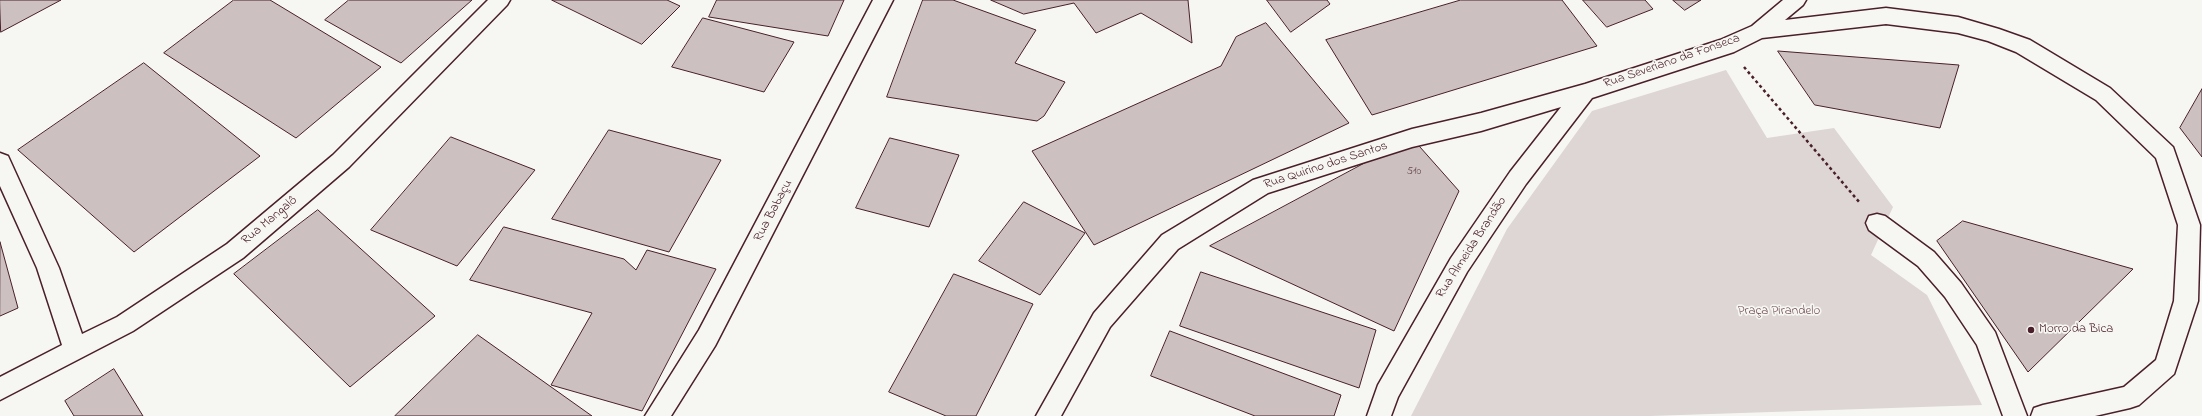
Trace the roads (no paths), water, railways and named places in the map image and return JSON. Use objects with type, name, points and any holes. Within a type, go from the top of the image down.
[{"type":"street","name":"Rua Mangalô","points":[[0,389],[125,324],[235,250],[342,161],[500,0]]},
{"type":"street","name":"Rua Babaçu","points":[[657,416],[707,338],[883,0]]},
{"type":"street","name":"Rua Severiano da Fonseca","points":[[1585,92],[1726,46],[1759,31],[1796,0]]},
{"type":"street","points":[[1759,31],[1886,16],[1958,25],[1992,34],[2023,46],[2103,94],[2165,153],[2189,225],[2186,301],[2166,366],[2130,397],[2044,416]]},
{"type":"street","name":"Rua Quirino dos Santos","points":[[1048,416],[1102,320],[1170,242],[1261,186],[1412,138],[1481,122],[1585,92]]},
{"type":"street","name":"Rua Almeida Brandão","points":[[1379,416],[1387,393],[1459,265],[1518,178],[1585,92]]},
{"type":"street","points":[[0,162],[48,268],[76,350]]},
{"type":"street","points":[[1877,223],[1926,260],[1953,290],[1987,340],[2015,416]]},
{"type":"place","name":"Morro da Bica","points":[[2031,330]]},
{"type":"park label","name":"Praça Pirandelo","points":[[1779,312]]}]
